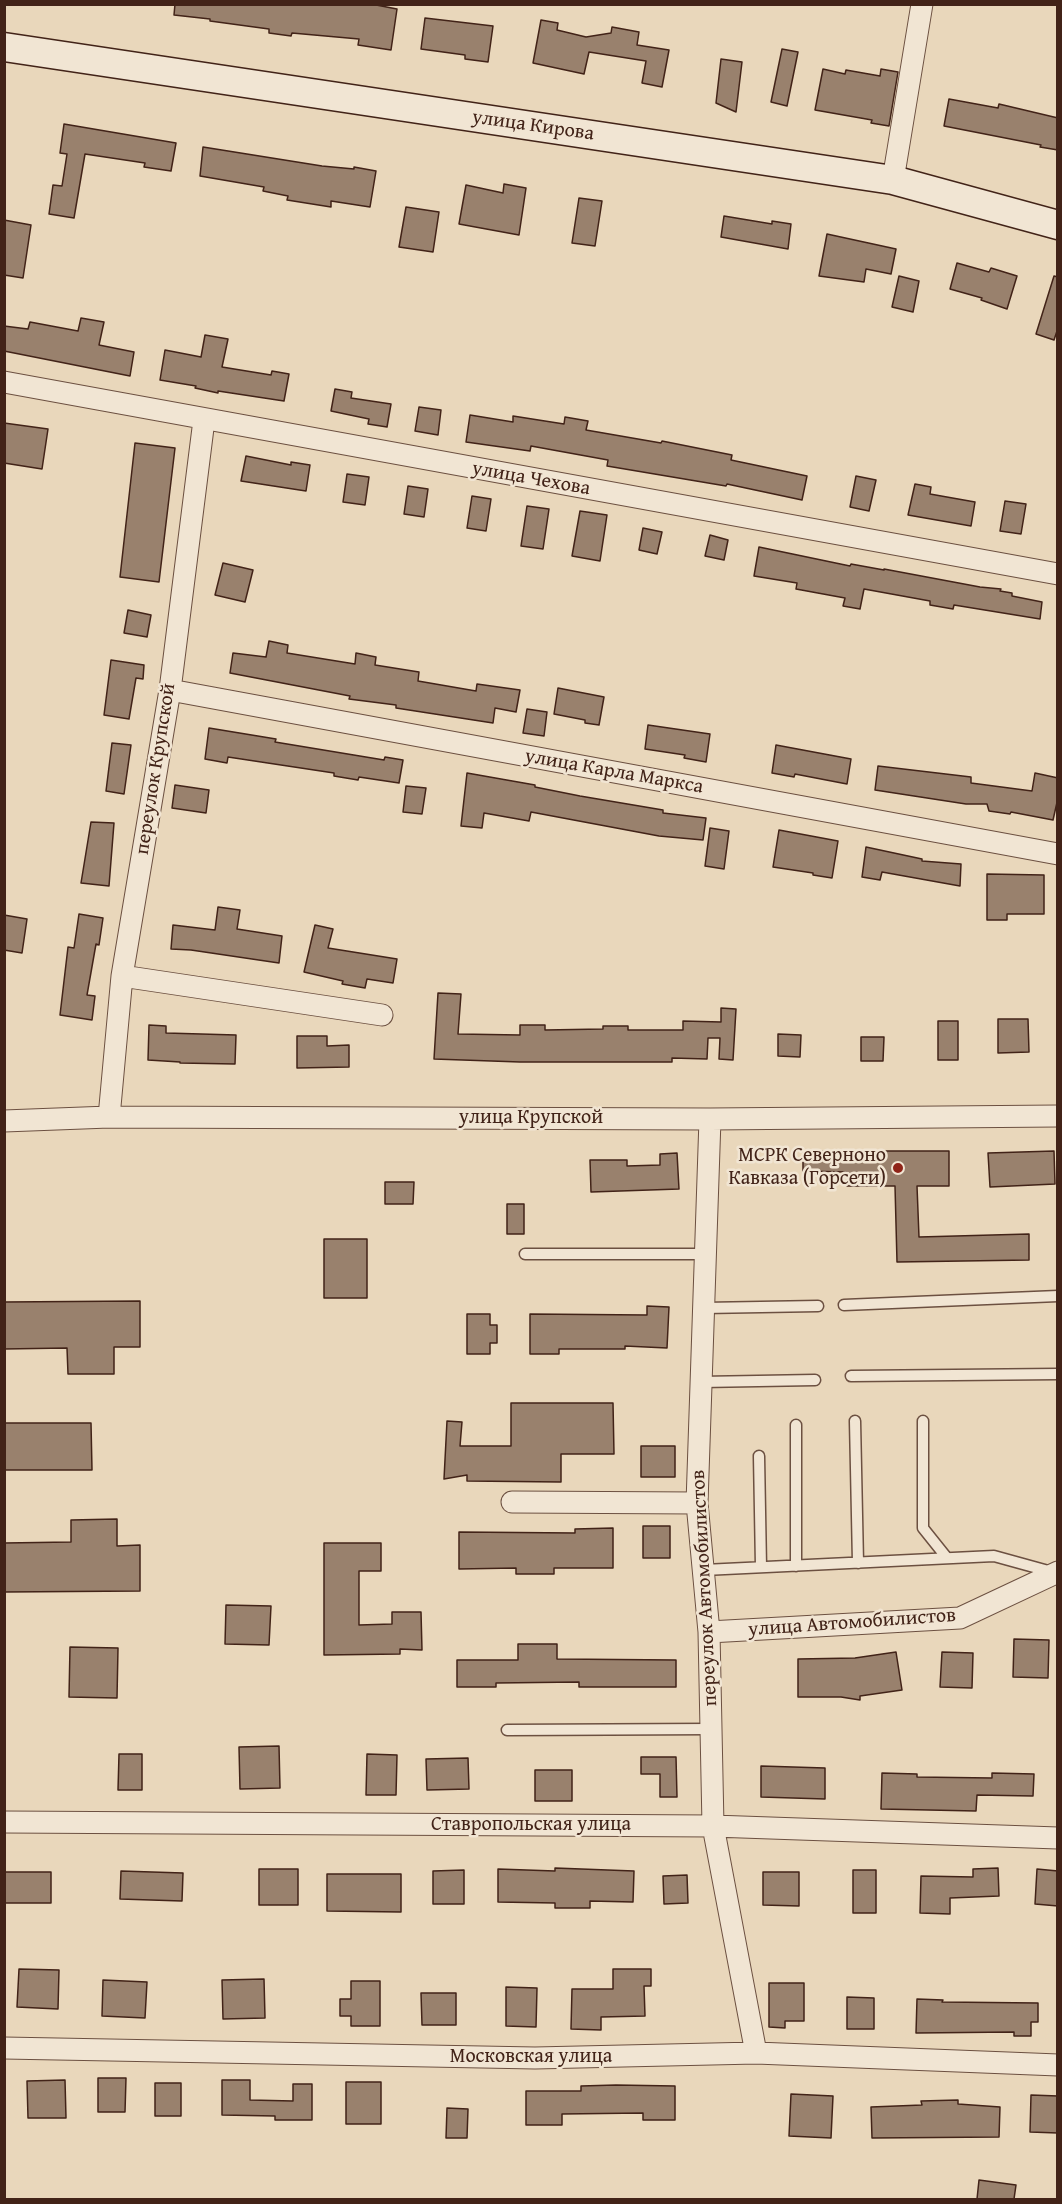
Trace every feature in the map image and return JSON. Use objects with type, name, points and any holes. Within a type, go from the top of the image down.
[{"type":"main road","name":"улица Кирова","points":[[4,47],[893,180],[1058,225]]},
{"type":"street","points":[[893,180],[922,4]]},
{"type":"street","name":"улица Чехова","points":[[4,382],[1058,574]]},
{"type":"street","name":"переулок Крупской","points":[[109,1117],[122,976],[170,690],[204,420]]},
{"type":"street","name":"улица Карла Маркса","points":[[170,690],[1058,854]]},
{"type":"street","points":[[122,976],[382,1015]]},
{"type":"street","name":"улица Крупской","points":[[4,1121],[109,1117],[710,1119],[1058,1116]]},
{"type":"street","name":"переулок Автомобилистов","points":[[710,1119],[698,1503],[709,1632],[713,1826],[756,2053]]},
{"type":"street","points":[[512,1502],[698,1503]]},
{"type":"street","name":"улица Автомобилистов","points":[[709,1632],[960,1617],[1057,1572]]},
{"type":"street","name":"Ставропольская улица","points":[[4,1822],[713,1826],[1058,1838]]},
{"type":"street","name":"Московская улица","points":[[4,2048],[535,2058],[756,2053],[1058,2065]]},
{"type":"lane","points":[[525,1254],[706,1254]]},
{"type":"lane","points":[[844,1305],[1058,1296]]},
{"type":"lane","points":[[704,1308],[818,1306]]},
{"type":"lane","points":[[851,1376],[1058,1374]]},
{"type":"lane","points":[[701,1382],[815,1380]]},
{"type":"lane","points":[[855,1421],[858,1563]]},
{"type":"lane","points":[[923,1421],[923,1528],[947,1558]]},
{"type":"lane","points":[[796,1425],[796,1566]]},
{"type":"lane","points":[[759,1456],[761,1567]]},
{"type":"lane","points":[[704,1570],[994,1556],[1057,1572]]},
{"type":"lane","points":[[507,1730],[711,1729]]},
{"type":"building","points":[[175,4],[371,4],[397,9],[391,50],[358,45],[359,39],[292,33],[291,36],[269,33],[269,29],[174,15]]},
{"type":"building","points":[[425,18],[493,26],[488,62],[465,59],[465,55],[421,49]]},
{"type":"building","points":[[541,20],[558,23],[557,30],[586,37],[611,33],[612,27],[639,32],[637,45],[669,50],[662,87],[642,83],[646,61],[589,52],[584,74],[533,63]]},
{"type":"building","points":[[782,49],[798,52],[787,106],[771,102]]},
{"type":"building","points":[[721,59],[742,62],[736,112],[716,103]]},
{"type":"building","points":[[823,69],[845,74],[846,70],[880,76],[881,69],[898,72],[889,126],[871,123],[872,120],[815,110]]},
{"type":"building","points":[[949,99],[998,108],[999,104],[1058,118],[1058,150],[944,126]]},
{"type":"building","points":[[64,124],[176,143],[171,171],[144,167],[145,163],[85,154],[74,218],[49,214],[53,185],[62,186],[67,154],[60,153]]},
{"type":"building","points":[[203,147],[322,166],[354,169],[354,167],[376,171],[370,207],[331,201],[331,207],[287,200],[288,196],[263,191],[264,187],[200,176]]},
{"type":"building","points":[[504,184],[526,188],[519,235],[459,224],[466,185],[503,193]]},
{"type":"building","points":[[579,198],[602,201],[595,246],[572,243]]},
{"type":"building","points":[[406,207],[439,212],[433,252],[399,247]]},
{"type":"building","points":[[724,216],[772,224],[772,221],[791,224],[788,249],[721,237]]},
{"type":"building","points":[[4,220],[31,225],[23,278],[4,275]]},
{"type":"building","points":[[827,234],[896,249],[891,274],[866,269],[864,282],[819,276]]},
{"type":"building","points":[[957,263],[989,272],[991,268],[1017,276],[1007,309],[981,300],[982,298],[950,289]]},
{"type":"building","points":[[899,276],[919,281],[913,312],[892,307]]},
{"type":"building","points":[[1054,276],[1058,277],[1058,328],[1054,340],[1036,334]]},
{"type":"building","points":[[81,318],[104,322],[99,345],[134,352],[130,376],[4,351],[4,326],[28,329],[30,322],[78,331]]},
{"type":"building","points":[[205,335],[228,339],[222,367],[271,375],[272,371],[289,374],[284,401],[218,391],[218,393],[195,388],[196,386],[160,380],[165,350],[201,357]]},
{"type":"building","points":[[335,389],[352,392],[351,398],[391,404],[387,427],[368,424],[369,419],[331,411]]},
{"type":"building","points":[[419,407],[441,410],[438,435],[415,431]]},
{"type":"building","points":[[470,415],[513,422],[513,416],[564,424],[565,417],[588,421],[586,430],[661,443],[662,441],[732,455],[731,460],[807,476],[802,500],[727,484],[726,486],[607,466],[608,460],[531,446],[530,451],[466,442]]},
{"type":"building","points":[[4,423],[48,429],[42,469],[4,463]]},
{"type":"building","points":[[135,443],[175,448],[159,582],[120,577]]},
{"type":"building","points":[[246,456],[291,465],[291,462],[310,465],[306,491],[241,481]]},
{"type":"building","points":[[347,474],[369,477],[365,505],[343,502]]},
{"type":"building","points":[[856,476],[876,480],[869,511],[850,507]]},
{"type":"building","points":[[915,484],[931,487],[930,494],[975,502],[971,526],[908,515]]},
{"type":"building","points":[[408,486],[428,489],[424,517],[404,514]]},
{"type":"building","points":[[472,496],[491,499],[486,531],[467,528]]},
{"type":"building","points":[[1005,501],[1026,504],[1021,534],[1000,531]]},
{"type":"building","points":[[527,506],[549,509],[543,549],[521,546]]},
{"type":"building","points":[[580,511],[607,515],[600,561],[572,556]]},
{"type":"building","points":[[643,528],[662,532],[657,554],[639,550]]},
{"type":"building","points":[[710,535],[728,540],[724,560],[705,556]]},
{"type":"building","points":[[759,547],[850,566],[851,564],[884,569],[1001,589],[1000,591],[1012,593],[1012,596],[1042,602],[1040,619],[954,605],[953,609],[930,605],[930,601],[864,589],[860,609],[843,606],[845,598],[796,589],[797,583],[754,576]]},
{"type":"building","points":[[223,563],[253,570],[245,602],[215,595]]},
{"type":"building","points":[[128,610],[151,615],[147,637],[124,633]]},
{"type":"building","points":[[269,641],[288,645],[287,653],[355,664],[356,653],[376,657],[375,665],[419,672],[418,681],[476,691],[477,684],[520,690],[516,712],[495,708],[493,723],[396,708],[396,705],[349,699],[350,696],[230,673],[233,653],[266,657]]},
{"type":"building","points":[[111,660],[144,665],[143,679],[136,678],[129,719],[104,715]]},
{"type":"building","points":[[558,688],[604,697],[599,725],[554,714]]},
{"type":"building","points":[[527,709],[547,712],[544,736],[523,733]]},
{"type":"building","points":[[648,725],[710,734],[706,762],[684,758],[685,755],[645,749]]},
{"type":"building","points":[[209,728],[276,739],[275,742],[384,760],[385,757],[403,760],[399,783],[359,777],[358,780],[334,776],[334,773],[228,757],[227,763],[205,759]]},
{"type":"building","points":[[112,743],[131,745],[124,794],[106,791]]},
{"type":"building","points":[[776,745],[851,759],[847,784],[795,774],[794,777],[772,773]]},
{"type":"building","points":[[878,766],[971,777],[971,783],[1032,791],[1035,773],[1058,778],[1058,798],[1053,820],[1011,812],[1010,814],[989,811],[987,804],[966,804],[875,790]]},
{"type":"building","points":[[467,773],[663,810],[663,813],[706,818],[703,840],[659,836],[531,812],[529,821],[484,813],[482,828],[461,826]]},
{"type":"building","points":[[175,785],[209,790],[206,813],[172,808]]},
{"type":"building","points":[[406,786],[426,788],[422,814],[403,812]]},
{"type":"building","points":[[91,822],[114,823],[109,886],[81,883]]},
{"type":"building","points":[[710,828],[729,831],[724,869],[705,866]]},
{"type":"building","points":[[779,830],[838,841],[832,878],[773,867]]},
{"type":"building","points":[[866,847],[922,859],[922,861],[961,864],[960,886],[882,872],[880,880],[862,877]]},
{"type":"building","points":[[987,874],[1044,875],[1044,914],[1007,914],[1007,920],[987,920]]},
{"type":"building","points":[[218,907],[240,910],[237,929],[282,936],[279,963],[171,949],[173,925],[215,930]]},
{"type":"building","points":[[79,914],[103,918],[87,995],[95,996],[92,1020],[60,1015],[68,947],[74,948]]},
{"type":"building","points":[[4,915],[27,919],[22,953],[4,950]]},
{"type":"building","points":[[315,925],[333,929],[328,948],[397,959],[393,983],[367,979],[365,988],[342,984],[343,981],[304,972]]},
{"type":"building","points":[[438,993],[461,994],[458,1034],[520,1035],[520,1025],[545,1025],[545,1030],[628,1026],[628,1030],[683,1030],[683,1021],[721,1022],[721,1008],[736,1009],[733,1060],[719,1059],[720,1038],[708,1038],[707,1059],[672,1058],[672,1062],[520,1062],[434,1059]]},
{"type":"building","points":[[998,1019],[1028,1019],[1029,1052],[998,1053]]},
{"type":"building","points":[[938,1021],[958,1021],[958,1060],[938,1060]]},
{"type":"building","points":[[149,1025],[166,1026],[166,1033],[236,1035],[235,1064],[148,1060]]},
{"type":"building","points":[[778,1034],[801,1035],[800,1057],[778,1056]]},
{"type":"building","points":[[297,1036],[327,1036],[327,1046],[349,1045],[349,1067],[297,1068]]},
{"type":"building","points":[[861,1037],[884,1037],[883,1061],[861,1061]]},
{"type":"building","points":[[803,1151],[949,1151],[949,1186],[917,1186],[919,1237],[1029,1234],[1029,1260],[897,1262],[895,1186],[847,1186],[847,1172],[803,1171]]},
{"type":"building","points":[[1054,1151],[1055,1184],[990,1187],[988,1153]]},
{"type":"building","points":[[677,1153],[679,1189],[591,1192],[590,1160],[627,1160],[627,1166],[660,1165],[660,1154]]},
{"type":"building","points":[[385,1182],[414,1182],[413,1204],[385,1204]]},
{"type":"building","points":[[507,1204],[524,1204],[524,1234],[507,1234]]},
{"type":"building","points":[[324,1239],[367,1239],[367,1298],[324,1298]]},
{"type":"building","points":[[140,1301],[140,1347],[114,1347],[114,1374],[68,1374],[67,1348],[4,1349],[4,1302]]},
{"type":"building","points":[[647,1306],[669,1307],[667,1348],[625,1346],[625,1349],[559,1349],[559,1354],[530,1354],[530,1314],[647,1315]]},
{"type":"building","points":[[467,1314],[490,1314],[490,1325],[497,1325],[497,1343],[490,1343],[490,1354],[467,1354]]},
{"type":"building","points":[[511,1403],[613,1403],[614,1454],[561,1454],[561,1482],[467,1481],[467,1475],[444,1479],[447,1421],[462,1422],[460,1446],[511,1446]]},
{"type":"building","points":[[4,1423],[91,1423],[92,1470],[4,1470]]},
{"type":"building","points":[[641,1446],[675,1446],[675,1477],[641,1477]]},
{"type":"building","points":[[117,1519],[117,1546],[140,1545],[140,1591],[4,1592],[4,1543],[71,1542],[71,1520]]},
{"type":"building","points":[[643,1526],[670,1526],[670,1558],[643,1558]]},
{"type":"building","points":[[613,1528],[613,1568],[554,1568],[554,1574],[516,1574],[516,1568],[459,1569],[459,1532],[575,1533],[575,1529]]},
{"type":"building","points":[[324,1543],[381,1543],[381,1571],[359,1571],[359,1625],[392,1624],[392,1612],[421,1612],[422,1650],[400,1649],[400,1654],[324,1655]]},
{"type":"building","points":[[226,1605],[271,1606],[269,1645],[225,1644]]},
{"type":"building","points":[[1014,1639],[1049,1640],[1048,1678],[1013,1677]]},
{"type":"building","points":[[518,1644],[557,1644],[557,1659],[676,1660],[676,1687],[579,1687],[579,1682],[496,1683],[496,1687],[457,1687],[457,1660],[518,1660]]},
{"type":"building","points":[[70,1647],[118,1648],[117,1698],[69,1697]]},
{"type":"building","points":[[896,1652],[902,1690],[860,1696],[860,1700],[841,1697],[798,1697],[798,1659],[855,1658]]},
{"type":"building","points":[[942,1652],[973,1653],[972,1688],[940,1687]]},
{"type":"building","points":[[279,1746],[280,1788],[240,1789],[239,1747]]},
{"type":"building","points":[[119,1754],[142,1754],[142,1790],[118,1790]]},
{"type":"building","points":[[367,1754],[397,1755],[396,1795],[366,1795]]},
{"type":"building","points":[[641,1757],[676,1757],[677,1797],[660,1797],[660,1774],[641,1774]]},
{"type":"building","points":[[468,1758],[469,1789],[427,1790],[426,1759]]},
{"type":"building","points":[[761,1766],[825,1768],[825,1799],[761,1797]]},
{"type":"building","points":[[535,1770],[572,1770],[572,1801],[535,1801]]},
{"type":"building","points":[[882,1773],[917,1774],[917,1777],[992,1778],[992,1773],[1034,1774],[1033,1796],[977,1795],[976,1811],[881,1809]]},
{"type":"building","points":[[555,1868],[634,1871],[633,1902],[590,1901],[590,1908],[555,1908],[555,1903],[498,1902],[498,1869],[555,1871]]},
{"type":"building","points":[[998,1868],[999,1896],[950,1898],[950,1914],[920,1913],[921,1876],[973,1877],[973,1869]]},
{"type":"building","points":[[259,1869],[298,1869],[298,1905],[259,1905]]},
{"type":"building","points":[[1037,1869],[1058,1871],[1058,1906],[1035,1904]]},
{"type":"building","points":[[464,1870],[464,1904],[433,1904],[433,1871]]},
{"type":"building","points":[[853,1870],[876,1870],[876,1913],[853,1913]]},
{"type":"building","points":[[121,1871],[183,1873],[182,1901],[120,1899]]},
{"type":"building","points":[[4,1872],[51,1872],[51,1903],[4,1903]]},
{"type":"building","points":[[763,1872],[799,1872],[799,1906],[763,1905]]},
{"type":"building","points":[[327,1874],[401,1874],[401,1912],[327,1911]]},
{"type":"building","points":[[687,1875],[688,1903],[664,1904],[663,1876]]},
{"type":"building","points":[[19,1969],[59,1970],[58,2009],[17,2007]]},
{"type":"building","points":[[613,1969],[651,1969],[651,1986],[644,1986],[645,2016],[601,2017],[601,2030],[571,2029],[572,1989],[613,1989]]},
{"type":"building","points":[[264,1979],[265,2018],[223,2019],[222,1980]]},
{"type":"building","points":[[103,1980],[147,1982],[145,2018],[102,2016]]},
{"type":"building","points":[[351,1981],[380,1981],[380,2026],[351,2026],[351,2016],[340,2016],[340,1999],[351,1999]]},
{"type":"building","points":[[769,1983],[804,1983],[804,2021],[785,2021],[785,2028],[769,2027]]},
{"type":"building","points":[[506,1987],[537,1988],[536,2027],[506,2026]]},
{"type":"building","points":[[421,1993],[456,1993],[456,2025],[422,2025]]},
{"type":"building","points":[[847,1997],[874,1998],[874,2029],[847,2029]]},
{"type":"building","points":[[917,1999],[943,2000],[942,2002],[1038,2003],[1038,2022],[1031,2022],[1031,2036],[1014,2036],[1014,2032],[916,2033]]},
{"type":"building","points":[[98,2078],[126,2078],[125,2112],[98,2112]]},
{"type":"building","points":[[65,2080],[66,2118],[28,2118],[27,2081]]},
{"type":"building","points":[[222,2080],[250,2080],[250,2100],[293,2101],[293,2084],[312,2084],[312,2120],[275,2120],[275,2116],[222,2115]]},
{"type":"building","points":[[346,2082],[381,2082],[381,2124],[346,2124]]},
{"type":"building","points":[[155,2083],[181,2083],[181,2116],[155,2116]]},
{"type":"building","points":[[581,2086],[675,2086],[675,2120],[643,2120],[643,2113],[562,2114],[562,2125],[526,2125],[526,2091],[581,2091]]},
{"type":"building","points":[[791,2094],[833,2096],[831,2138],[789,2136]]},
{"type":"building","points":[[1031,2095],[1058,2096],[1058,2133],[1030,2132]]},
{"type":"building","points":[[958,2100],[958,2104],[1000,2107],[999,2137],[872,2138],[871,2107],[922,2105],[921,2101]]},
{"type":"building","points":[[447,2108],[468,2109],[467,2138],[446,2138]]},
{"type":"building","points":[[979,2180],[1016,2185],[1014,2199],[977,2199]]},
{"type":"place","name":"МСРК Северноно Кавказа (Горсети)","points":[[898,1168]]}]
